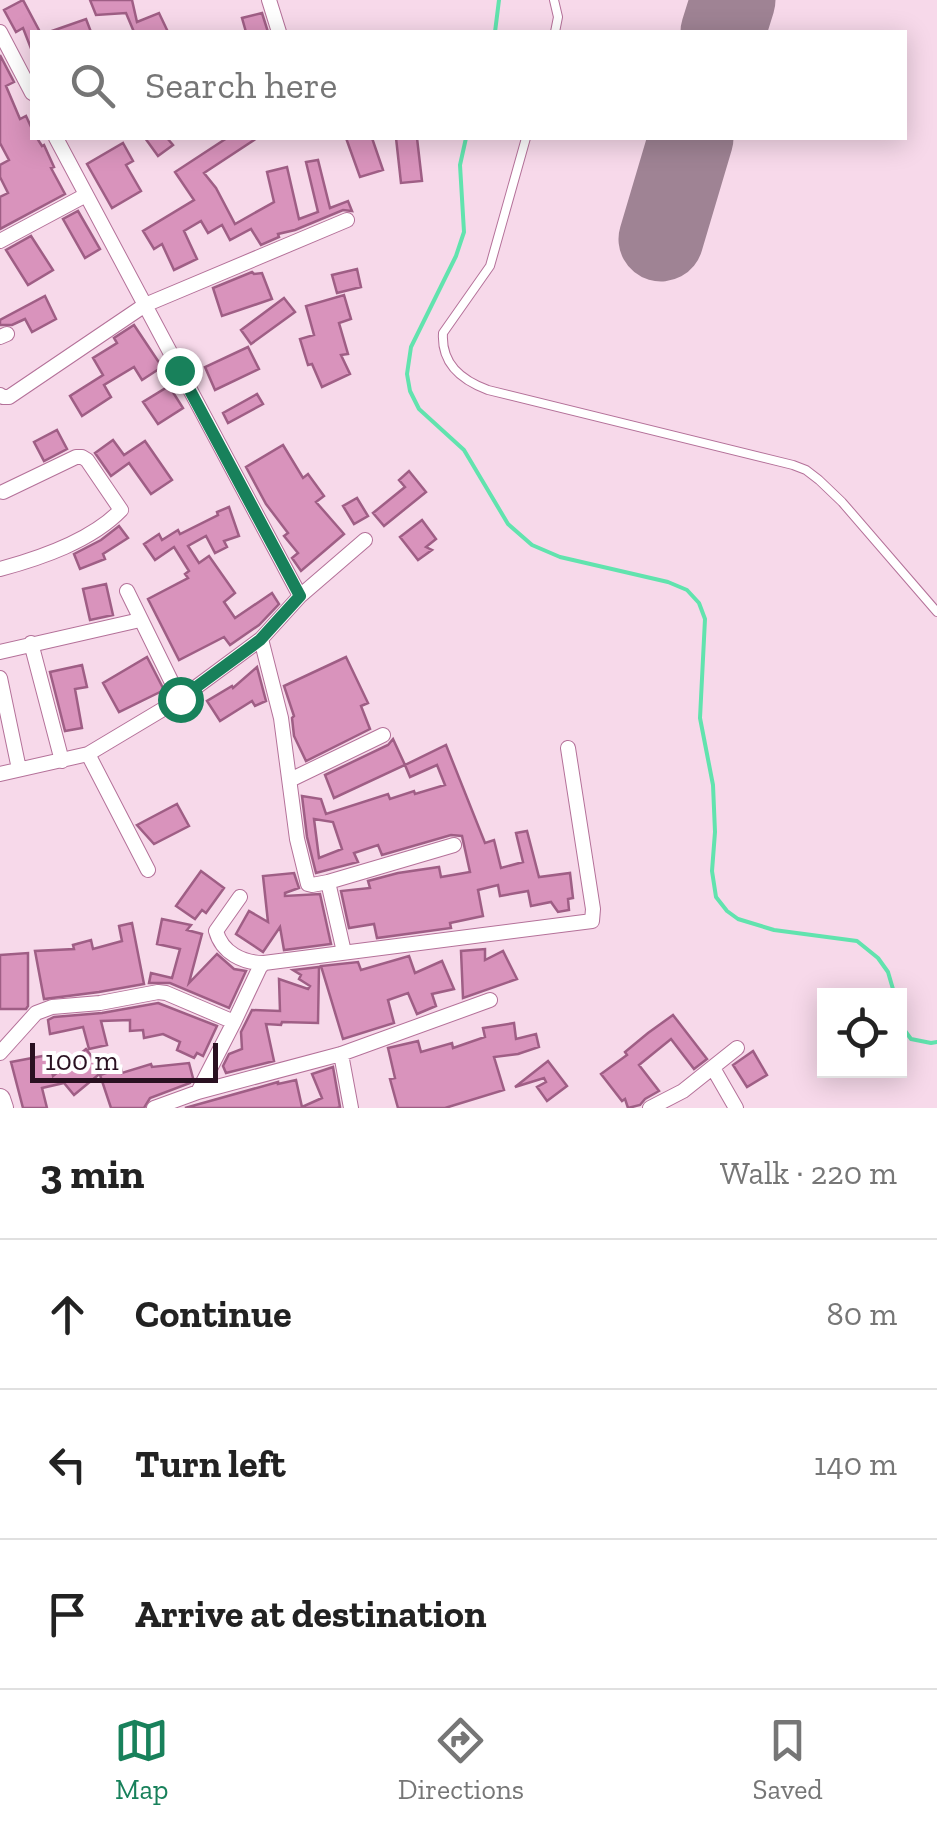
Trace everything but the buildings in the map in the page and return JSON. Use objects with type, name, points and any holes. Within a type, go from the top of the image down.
[{"type":"main road","points":[[0,1099],[2,1108]]},
{"type":"street","points":[[270,0],[278,30]]},
{"type":"street","points":[[0,32],[30,89]]},
{"type":"street","points":[[57,140],[300,596]]},
{"type":"street","points":[[0,241],[86,195]]},
{"type":"street","points":[[0,394],[4,398],[9,396],[145,305],[348,220]]},
{"type":"street","points":[[0,569],[62,547],[121,510],[82,457],[3,492]]},
{"type":"street","points":[[0,774],[88,754],[180,699],[260,640],[300,596],[364,540]]},
{"type":"street","points":[[127,592],[180,699]]},
{"type":"street","points":[[0,652],[140,620]]},
{"type":"street","points":[[260,640],[280,718],[305,878],[312,885],[328,882],[454,846]]},
{"type":"street","points":[[31,644],[62,762]]},
{"type":"street","points":[[0,678],[20,769]]},
{"type":"street","points":[[290,780],[384,735]]},
{"type":"street","points":[[240,897],[216,932],[218,940],[232,954],[248,963],[592,921],[568,748]]},
{"type":"street","points":[[88,754],[148,870]]},
{"type":"street","points":[[328,882],[344,952]]},
{"type":"street","points":[[198,1092],[264,964]]},
{"type":"street","points":[[0,1053],[36,1013],[52,1007],[158,992],[234,1022]]},
{"type":"street","points":[[154,1108],[198,1092],[341,1054],[490,1000]]},
{"type":"street","points":[[650,1108],[683,1091],[738,1048]]},
{"type":"street","points":[[341,1054],[351,1108]]},
{"type":"street","points":[[712,1068],[736,1108]]},
{"type":"lane","points":[[554,0],[558,17],[555,30]]},
{"type":"lane","points":[[525,140],[490,266],[443,333],[442,346],[459,376],[488,390],[806,470],[842,502],[937,612]]},
{"type":"waterway","points":[[495,30],[499,0]]},
{"type":"waterway","points":[[466,140],[460,165],[464,232],[411,347],[407,374],[419,409],[464,450],[508,524],[532,545],[560,557],[668,582],[687,590],[699,603],[705,619],[700,718],[713,785],[712,871],[716,897],[738,919],[774,930],[857,941],[878,958],[893,988]]},
{"type":"waterway","points":[[907,1034],[911,1039],[937,1042]]},
{"type":"runway","points":[[724,30],[733,0]]},
{"type":"runway","points":[[661,239],[690,140]]},
{"type":"route","points":[[179,370],[300,596],[260,640],[180,699]]}]
